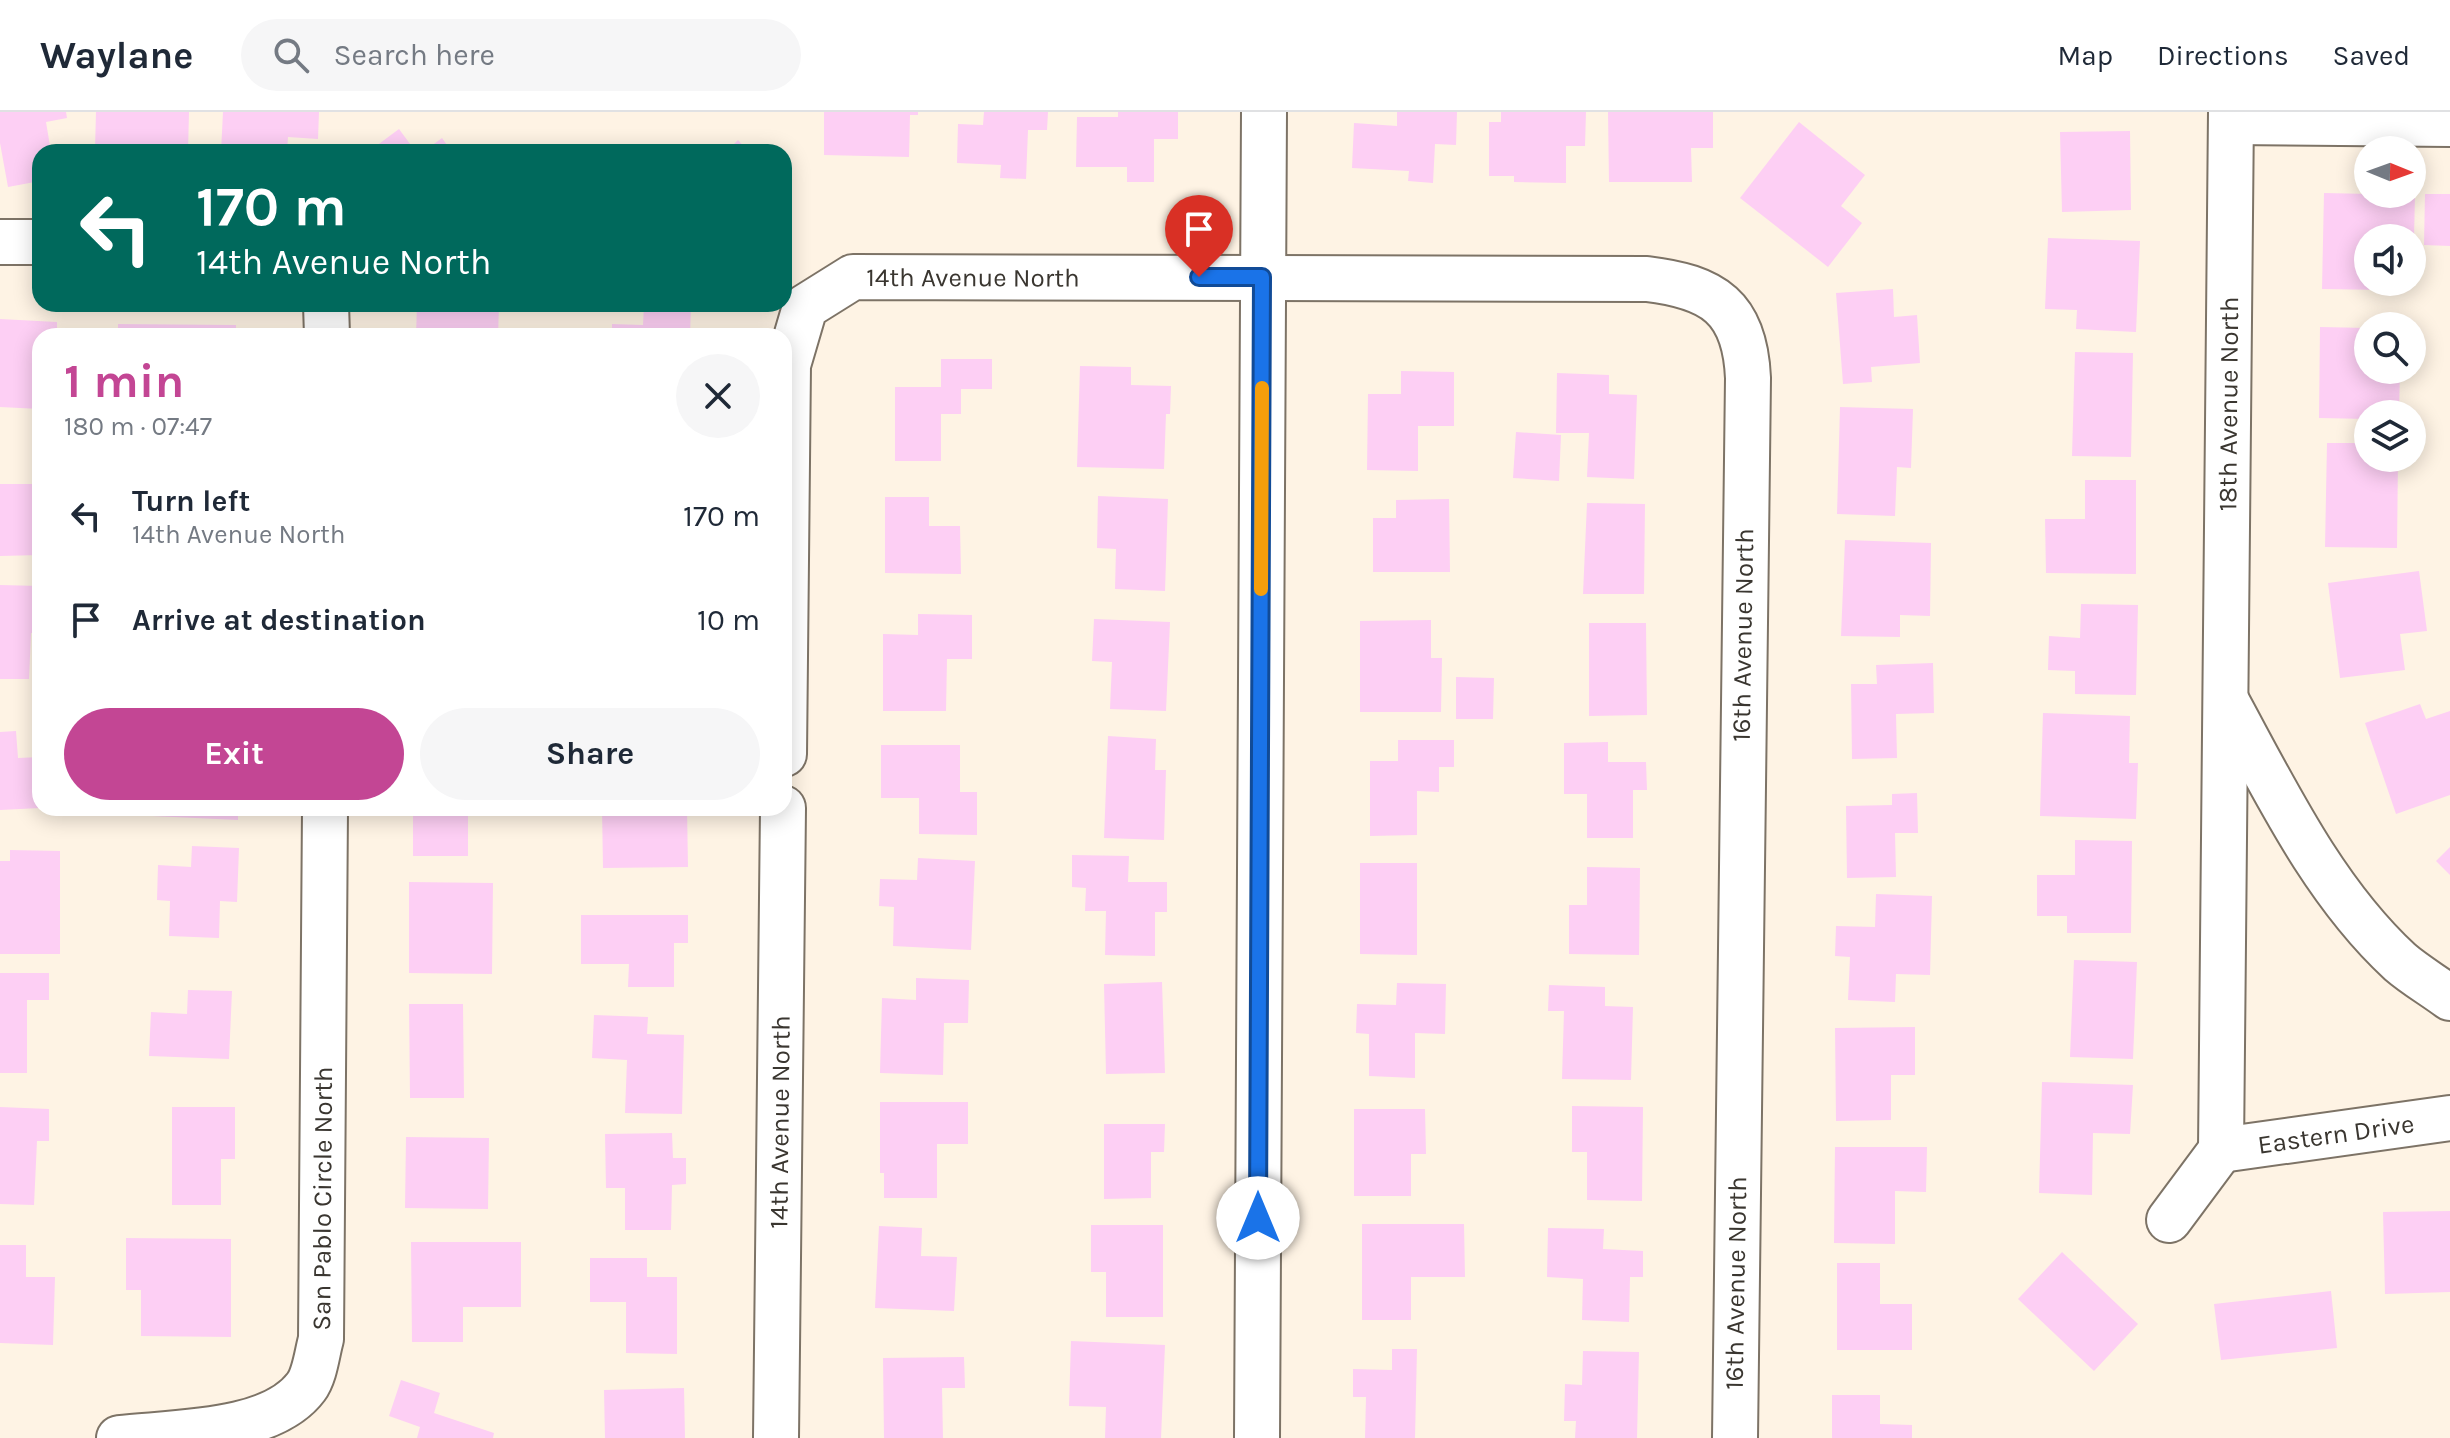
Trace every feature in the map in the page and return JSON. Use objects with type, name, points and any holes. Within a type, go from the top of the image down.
[{"type":"street","points":[[1257,1438],[1264,112]]},
{"type":"street","points":[[2231,117],[2450,124]]},
{"type":"street","name":"18th Avenue North","points":[[2221,1150],[2231,117]]},
{"type":"street","points":[[0,242],[32,242]]},
{"type":"street","name":"14th Avenue North","points":[[792,351],[805,307],[853,277],[1262,277]]},
{"type":"street","name":"16th Avenue North","points":[[1262,277],[1647,279],[1686,284],[1714,297],[1732,319],[1747,353],[1735,1438]]},
{"type":"street","name":"18th Avenue North","points":[[2225,698],[2289,816],[2352,908],[2400,962],[2450,998]]},
{"type":"street","name":"San Pablo Circle North","points":[[119,1438],[237,1424],[282,1410],[308,1385],[321,1339],[325,816]]},
{"type":"street","name":"14th Avenue North","points":[[776,1438],[783,816]]},
{"type":"street","name":"Eastern Drive","points":[[2221,1150],[2450,1118]]},
{"type":"street","points":[[2169,1220],[2221,1150]]},
{"type":"building","points":[[0,112],[66,112],[67,118],[46,122],[50,144],[32,144],[32,182],[8,187],[0,143]]},
{"type":"building","points":[[96,112],[189,112],[188,144],[95,144]]},
{"type":"building","points":[[223,112],[319,112],[318,139],[288,137],[288,144],[221,144]]},
{"type":"building","points":[[824,112],[918,112],[918,115],[910,115],[909,157],[824,155]]},
{"type":"building","points":[[984,112],[1048,112],[1047,130],[1028,130],[1026,179],[1000,178],[1001,165],[957,163],[958,124],[983,125]]},
{"type":"building","points":[[1118,112],[1178,112],[1178,139],[1154,139],[1154,182],[1127,182],[1127,167],[1076,167],[1077,117],[1118,117]]},
{"type":"building","points":[[1397,112],[1457,112],[1456,145],[1435,144],[1433,183],[1408,181],[1409,171],[1352,168],[1354,123],[1397,126]]},
{"type":"building","points":[[1501,112],[1586,112],[1585,146],[1566,146],[1566,183],[1514,182],[1514,176],[1489,176],[1489,122],[1501,122]]},
{"type":"building","points":[[1608,112],[1713,112],[1713,148],[1691,148],[1692,182],[1609,182]]},
{"type":"building","points":[[1799,122],[1865,175],[1841,206],[1862,223],[1828,267],[1740,198]]},
{"type":"building","points":[[399,129],[410,144],[379,144]]},
{"type":"building","points":[[2130,131],[2131,210],[2062,212],[2060,132]]},
{"type":"building","points":[[2324,193],[2354,194],[2354,208],[2415,208],[2414,224],[2354,224],[2354,290],[2322,289]]},
{"type":"building","points":[[2426,194],[2450,194],[2450,246],[2426,245]]},
{"type":"building","points":[[2048,238],[2140,241],[2136,332],[2076,329],[2077,310],[2045,309]]},
{"type":"building","points":[[1893,289],[1894,317],[1917,315],[1920,363],[1871,367],[1872,382],[1843,384],[1836,293]]},
{"type":"building","points":[[417,312],[499,312],[498,328],[416,328]]},
{"type":"building","points":[[644,312],[691,312],[690,328],[612,328],[612,324],[643,325]]},
{"type":"building","points":[[0,319],[57,322],[57,328],[32,328],[32,409],[0,407]]},
{"type":"building","points":[[118,324],[236,325],[236,328],[118,328]]},
{"type":"building","points":[[2320,327],[2354,328],[2354,384],[2400,384],[2399,400],[2354,400],[2354,419],[2319,418]]},
{"type":"building","points":[[2075,352],[2133,353],[2131,457],[2072,456]]},
{"type":"building","points":[[941,359],[992,359],[992,389],[961,389],[961,414],[941,414],[941,461],[895,461],[895,387],[941,387]]},
{"type":"building","points":[[1080,366],[1131,367],[1131,385],[1171,386],[1170,414],[1166,414],[1164,469],[1077,467]]},
{"type":"building","points":[[1401,371],[1454,372],[1454,426],[1418,426],[1418,471],[1367,470],[1368,394],[1401,394]]},
{"type":"building","points":[[1557,373],[1609,375],[1609,394],[1637,395],[1634,479],[1587,477],[1589,433],[1556,433]]},
{"type":"building","points":[[1840,407],[1913,409],[1911,468],[1897,467],[1895,516],[1837,514]]},
{"type":"building","points":[[1516,432],[1561,435],[1559,481],[1513,478]]},
{"type":"building","points":[[2327,443],[2354,443],[2354,472],[2398,472],[2397,548],[2325,547]]},
{"type":"building","points":[[2085,480],[2136,480],[2136,574],[2046,573],[2045,519],[2085,519]]},
{"type":"building","points":[[0,484],[32,484],[32,555],[0,556]]},
{"type":"building","points":[[1098,496],[1168,499],[1165,591],[1115,589],[1116,549],[1097,548]]},
{"type":"building","points":[[885,497],[929,497],[929,526],[960,526],[961,574],[885,573]]},
{"type":"building","points":[[1449,499],[1450,572],[1373,572],[1373,518],[1396,518],[1396,500]]},
{"type":"building","points":[[1587,503],[1645,504],[1644,594],[1583,594]]},
{"type":"building","points":[[1845,540],[1931,543],[1930,616],[1900,615],[1900,637],[1841,636]]},
{"type":"building","points":[[2419,571],[2427,631],[2400,634],[2405,670],[2340,678],[2328,583]]},
{"type":"building","points":[[0,585],[32,586],[29,679],[0,679]]},
{"type":"building","points":[[2081,604],[2138,605],[2136,695],[2075,694],[2075,671],[2048,670],[2049,636],[2080,638]]},
{"type":"building","points":[[918,614],[972,615],[972,659],[947,659],[946,711],[883,711],[883,634],[918,635]]},
{"type":"building","points":[[1094,619],[1170,622],[1166,711],[1110,709],[1112,662],[1092,661]]},
{"type":"building","points":[[1431,620],[1431,658],[1442,658],[1441,712],[1360,712],[1360,621]]},
{"type":"building","points":[[1589,623],[1646,623],[1647,715],[1589,716]]},
{"type":"building","points":[[1933,663],[1934,713],[1896,714],[1897,758],[1852,759],[1851,684],[1877,684],[1876,665]]},
{"type":"building","points":[[1456,677],[1494,678],[1493,719],[1456,719]]},
{"type":"building","points":[[2420,704],[2426,719],[2450,711],[2450,795],[2396,814],[2365,723]]},
{"type":"building","points":[[2043,713],[2130,716],[2129,763],[2138,763],[2136,819],[2040,816]]},
{"type":"building","points":[[16,731],[18,758],[32,757],[32,808],[0,810],[0,732]]},
{"type":"building","points":[[1108,736],[1156,739],[1155,770],[1166,770],[1164,840],[1104,838]]},
{"type":"building","points":[[1398,740],[1454,740],[1454,767],[1439,767],[1439,792],[1417,791],[1417,835],[1370,836],[1370,761],[1398,761]]},
{"type":"building","points":[[1608,742],[1608,762],[1646,762],[1647,790],[1633,790],[1633,838],[1587,838],[1587,794],[1564,794],[1564,743]]},
{"type":"building","points":[[881,745],[960,745],[960,792],[977,792],[977,835],[919,834],[919,798],[881,798]]},
{"type":"building","points":[[1917,793],[1918,833],[1895,833],[1896,877],[1847,878],[1846,806],[1892,805],[1892,794]]},
{"type":"building","points":[[152,816],[238,816],[238,820]]},
{"type":"building","points":[[413,816],[468,816],[468,856],[413,856]]},
{"type":"building","points":[[602,816],[687,816],[688,867],[603,868]]},
{"type":"building","points":[[2075,840],[2132,841],[2131,933],[2067,933],[2067,916],[2037,916],[2037,875],[2075,875]]},
{"type":"building","points":[[192,846],[239,848],[237,902],[220,901],[219,938],[169,936],[170,901],[157,900],[158,865],[191,867]]},
{"type":"building","points":[[2450,847],[2450,875],[2436,861]]},
{"type":"building","points":[[10,850],[60,851],[60,954],[0,954],[0,861],[10,861]]},
{"type":"building","points":[[1072,855],[1129,856],[1128,882],[1167,882],[1167,912],[1155,912],[1155,956],[1105,955],[1106,911],[1085,911],[1086,888],[1072,887]]},
{"type":"building","points":[[918,858],[975,861],[971,950],[893,946],[894,907],[879,906],[880,879],[917,880]]},
{"type":"building","points":[[1360,863],[1417,863],[1417,955],[1360,954]]},
{"type":"building","points":[[1587,867],[1640,868],[1639,955],[1569,954],[1569,905],[1587,905]]},
{"type":"building","points":[[409,882],[493,883],[492,974],[409,973]]},
{"type":"building","points":[[1876,894],[1932,896],[1930,975],[1896,974],[1895,1002],[1848,1000],[1850,957],[1835,956],[1836,926],[1875,927]]},
{"type":"building","points":[[581,915],[688,915],[688,943],[674,943],[674,987],[628,987],[629,964],[581,964]]},
{"type":"building","points":[[2074,960],[2137,962],[2133,1059],[2070,1057]]},
{"type":"building","points":[[0,973],[49,973],[49,1000],[27,1000],[27,1073],[0,1073]]},
{"type":"building","points":[[916,978],[969,980],[968,1023],[944,1023],[943,1075],[880,1073],[882,998],[916,1000]]},
{"type":"building","points":[[1162,982],[1165,1073],[1106,1074],[1104,984]]},
{"type":"building","points":[[1397,983],[1446,984],[1445,1034],[1415,1033],[1415,1078],[1369,1076],[1369,1034],[1356,1033],[1357,1004],[1396,1005]]},
{"type":"building","points":[[1549,985],[1605,987],[1605,1006],[1633,1007],[1631,1080],[1562,1079],[1564,1011],[1548,1011]]},
{"type":"building","points":[[188,990],[232,991],[229,1059],[149,1056],[151,1012],[187,1014]]},
{"type":"building","points":[[409,1004],[463,1004],[464,1098],[410,1098]]},
{"type":"building","points":[[594,1015],[648,1017],[647,1034],[684,1035],[682,1114],[625,1113],[627,1060],[592,1058]]},
{"type":"building","points":[[1915,1027],[1915,1075],[1891,1075],[1891,1120],[1836,1121],[1835,1028]]},
{"type":"building","points":[[2042,1082],[2133,1085],[2130,1134],[2093,1133],[2092,1195],[2039,1193]]},
{"type":"building","points":[[880,1102],[968,1102],[968,1144],[937,1144],[937,1198],[884,1198],[884,1173],[880,1173]]},
{"type":"building","points":[[1572,1106],[1643,1107],[1642,1201],[1587,1200],[1587,1152],[1572,1152]]},
{"type":"building","points":[[0,1107],[49,1109],[49,1141],[37,1141],[34,1205],[0,1204]]},
{"type":"building","points":[[172,1107],[235,1107],[235,1159],[221,1159],[221,1205],[172,1205]]},
{"type":"building","points":[[1354,1109],[1425,1109],[1426,1154],[1411,1154],[1411,1196],[1354,1196]]},
{"type":"building","points":[[1104,1124],[1165,1124],[1164,1152],[1151,1152],[1151,1198],[1104,1199]]},
{"type":"building","points":[[672,1133],[673,1158],[686,1158],[686,1184],[672,1185],[671,1230],[625,1230],[625,1188],[606,1188],[605,1134]]},
{"type":"building","points":[[406,1137],[489,1138],[488,1209],[405,1208]]},
{"type":"building","points":[[1835,1147],[1927,1147],[1926,1192],[1895,1191],[1895,1244],[1834,1243]]},
{"type":"building","points":[[2450,1211],[2450,1292],[2385,1294],[2383,1212]]},
{"type":"building","points":[[1362,1224],[1464,1224],[1465,1277],[1411,1277],[1411,1320],[1362,1320]]},
{"type":"building","points":[[1091,1225],[1163,1225],[1163,1317],[1106,1317],[1106,1272],[1091,1272]]},
{"type":"building","points":[[879,1226],[922,1228],[921,1256],[957,1257],[954,1311],[875,1308]]},
{"type":"building","points":[[1548,1228],[1604,1229],[1603,1249],[1643,1251],[1643,1277],[1630,1277],[1629,1322],[1582,1320],[1583,1279],[1547,1277]]},
{"type":"building","points":[[126,1238],[231,1239],[231,1337],[141,1336],[141,1290],[126,1290]]},
{"type":"building","points":[[411,1242],[521,1242],[521,1307],[463,1307],[463,1342],[412,1342]]},
{"type":"building","points":[[0,1245],[26,1245],[26,1277],[55,1277],[53,1345],[0,1343]]},
{"type":"building","points":[[2062,1252],[2138,1324],[2094,1371],[2018,1299]]},
{"type":"building","points":[[590,1258],[647,1258],[647,1277],[677,1277],[677,1354],[626,1353],[626,1302],[590,1302]]},
{"type":"building","points":[[1837,1263],[1880,1263],[1880,1304],[1912,1304],[1912,1350],[1837,1350]]},
{"type":"building","points":[[2331,1291],[2337,1348],[2221,1360],[2214,1304]]},
{"type":"building","points":[[1071,1341],[1165,1345],[1161,1438],[1105,1438],[1106,1407],[1069,1406]]},
{"type":"building","points":[[1392,1349],[1417,1349],[1415,1438],[1365,1438],[1366,1397],[1353,1397],[1353,1369],[1392,1370]]},
{"type":"building","points":[[1583,1351],[1639,1352],[1637,1438],[1575,1438],[1576,1421],[1564,1421],[1565,1384],[1582,1385]]},
{"type":"building","points":[[964,1357],[965,1388],[942,1388],[943,1438],[884,1438],[883,1358]]},
{"type":"building","points":[[401,1380],[440,1393],[434,1413],[494,1433],[493,1438],[417,1438],[420,1427],[389,1416]]},
{"type":"building","points":[[684,1388],[685,1438],[605,1438],[604,1390]]},
{"type":"building","points":[[1832,1395],[1880,1395],[1880,1424],[1912,1425],[1912,1438],[1832,1438]]},
{"type":"slow traffic","points":[[1261,589],[1262,388]]},
{"type":"route","points":[[1199,277],[1262,277],[1258,1218]]}]
